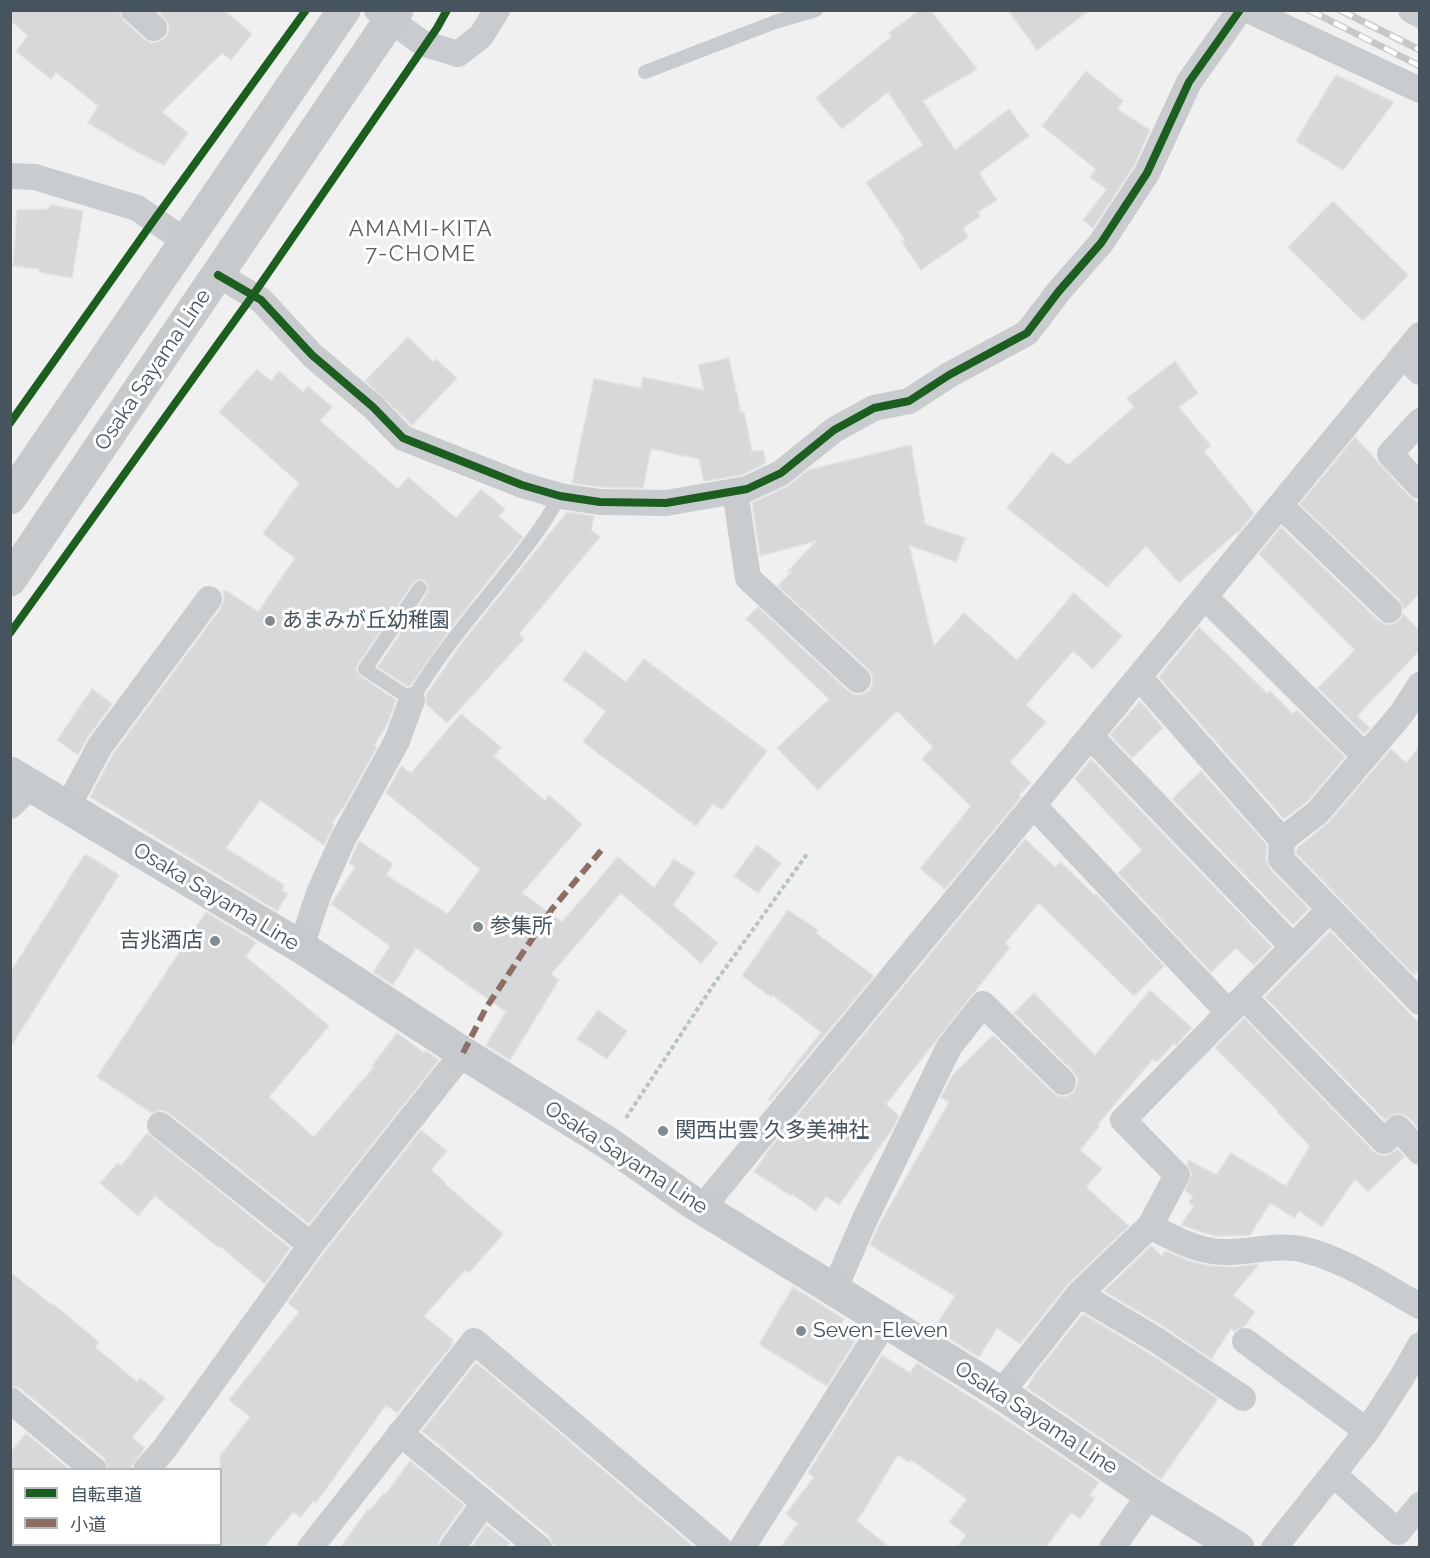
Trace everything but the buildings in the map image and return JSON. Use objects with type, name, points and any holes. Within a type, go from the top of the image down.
[{"type":"main road","points":[[10,498],[345,10]]},
{"type":"main road","name":"Osaka Sayama Line","points":[[10,580],[218,275],[388,14]]},
{"type":"main road","name":"Osaka Sayama Line","points":[[17,788],[67,808],[302,948],[463,1053],[608,1143],[702,1208],[1001,1393],[1150,1494],[1238,1548]]},
{"type":"street","points":[[134,10],[154,28]]},
{"type":"street","points":[[388,14],[422,43],[458,54],[481,36],[497,10]]},
{"type":"street","points":[[218,275],[261,300],[312,355],[373,406],[403,438],[522,485],[560,496],[600,502],[666,504],[747,489],[781,473],[834,430],[874,408],[909,401],[949,375],[1027,333],[1059,291],[1101,243],[1147,173],[1189,82],[1240,10]]},
{"type":"street","points":[[1248,10],[1419,90]]},
{"type":"street","points":[[1411,10],[1419,15]]},
{"type":"street","points":[[10,176],[35,177],[137,208],[185,241]]},
{"type":"street","points":[[702,1208],[1280,505],[1411,364],[1419,335]]},
{"type":"street","points":[[1419,421],[1390,454],[1419,486]]},
{"type":"street","points":[[735,492],[748,578],[858,680]]},
{"type":"street","points":[[1280,505],[1389,610]]},
{"type":"street","points":[[1205,597],[1365,756]]},
{"type":"street","points":[[67,808],[100,746],[209,599]]},
{"type":"street","points":[[1139,677],[1282,840],[1281,859],[1419,1002]]},
{"type":"street","points":[[1282,840],[1318,812],[1402,713],[1419,684]]},
{"type":"street","points":[[302,948],[319,893],[343,839],[397,741],[412,700]]},
{"type":"street","points":[[1091,736],[1293,947]]},
{"type":"street","points":[[1034,806],[1236,1004],[1384,1141],[1398,1128],[1419,1152]]},
{"type":"street","points":[[1001,1393],[1079,1294],[1150,1226],[1177,1175],[1123,1120],[1330,909]]},
{"type":"street","points":[[834,1290],[865,1219],[949,1047],[982,1004],[1063,1082]]},
{"type":"street","points":[[148,1468],[165,1448],[311,1245],[463,1053]]},
{"type":"street","points":[[160,1125],[311,1245]]},
{"type":"street","points":[[1150,1226],[1186,1244],[1222,1252],[1302,1249],[1334,1260],[1419,1306]]},
{"type":"street","points":[[1079,1294],[1155,1339],[1243,1398]]},
{"type":"street","points":[[742,1548],[885,1322]]},
{"type":"street","points":[[310,1548],[474,1341],[719,1548]]},
{"type":"street","points":[[1245,1341],[1367,1431]]},
{"type":"street","points":[[1274,1548],[1367,1431],[1402,1377],[1419,1345]]},
{"type":"street","points":[[10,1400],[92,1468]]},
{"type":"street","points":[[400,1433],[539,1548]]},
{"type":"street","points":[[1333,1474],[1398,1532],[1419,1505]]},
{"type":"street","points":[[1112,1548],[1150,1494]]},
{"type":"street","points":[[452,1548],[484,1503]]},
{"type":"lane","points":[[645,72],[775,22],[816,10]]},
{"type":"lane","points":[[420,588],[365,669],[412,700],[426,675],[470,615],[539,531],[560,496]]},
{"type":"path","points":[[608,1143],[714,984],[807,854]]},
{"type":"railway","points":[[1309,10],[1420,66]]},
{"type":"railway","points":[[1340,10],[1420,50]]},
{"type":"marked path","points":[[463,1053],[486,1008],[552,909],[604,847]]},
{"type":"cycle path","points":[[10,423],[306,10]]},
{"type":"cycle path","points":[[10,633],[253,295],[437,28],[447,10]]},
{"type":"cycle path","points":[[218,275],[261,300],[312,355],[373,407],[403,438],[522,485],[560,496],[600,502],[666,503],[747,489],[781,473],[834,430],[874,408],[909,401],[949,375],[1027,333],[1059,291],[1101,243],[1147,173],[1189,82],[1240,10]]},
{"type":"place","name":"あまみが丘幼稚園","points":[[270,621]]},
{"type":"place","name":"参集所","points":[[478,927]]},
{"type":"place","name":"吉兆酒店","points":[[215,941]]},
{"type":"place","name":"関西出雲 久多美神社","points":[[663,1131]]},
{"type":"place","name":"Seven-Eleven","points":[[801,1331]]},
{"type":"district","name":"AMAMI-KITA 7-CHOME","points":[[421,242]]}]
